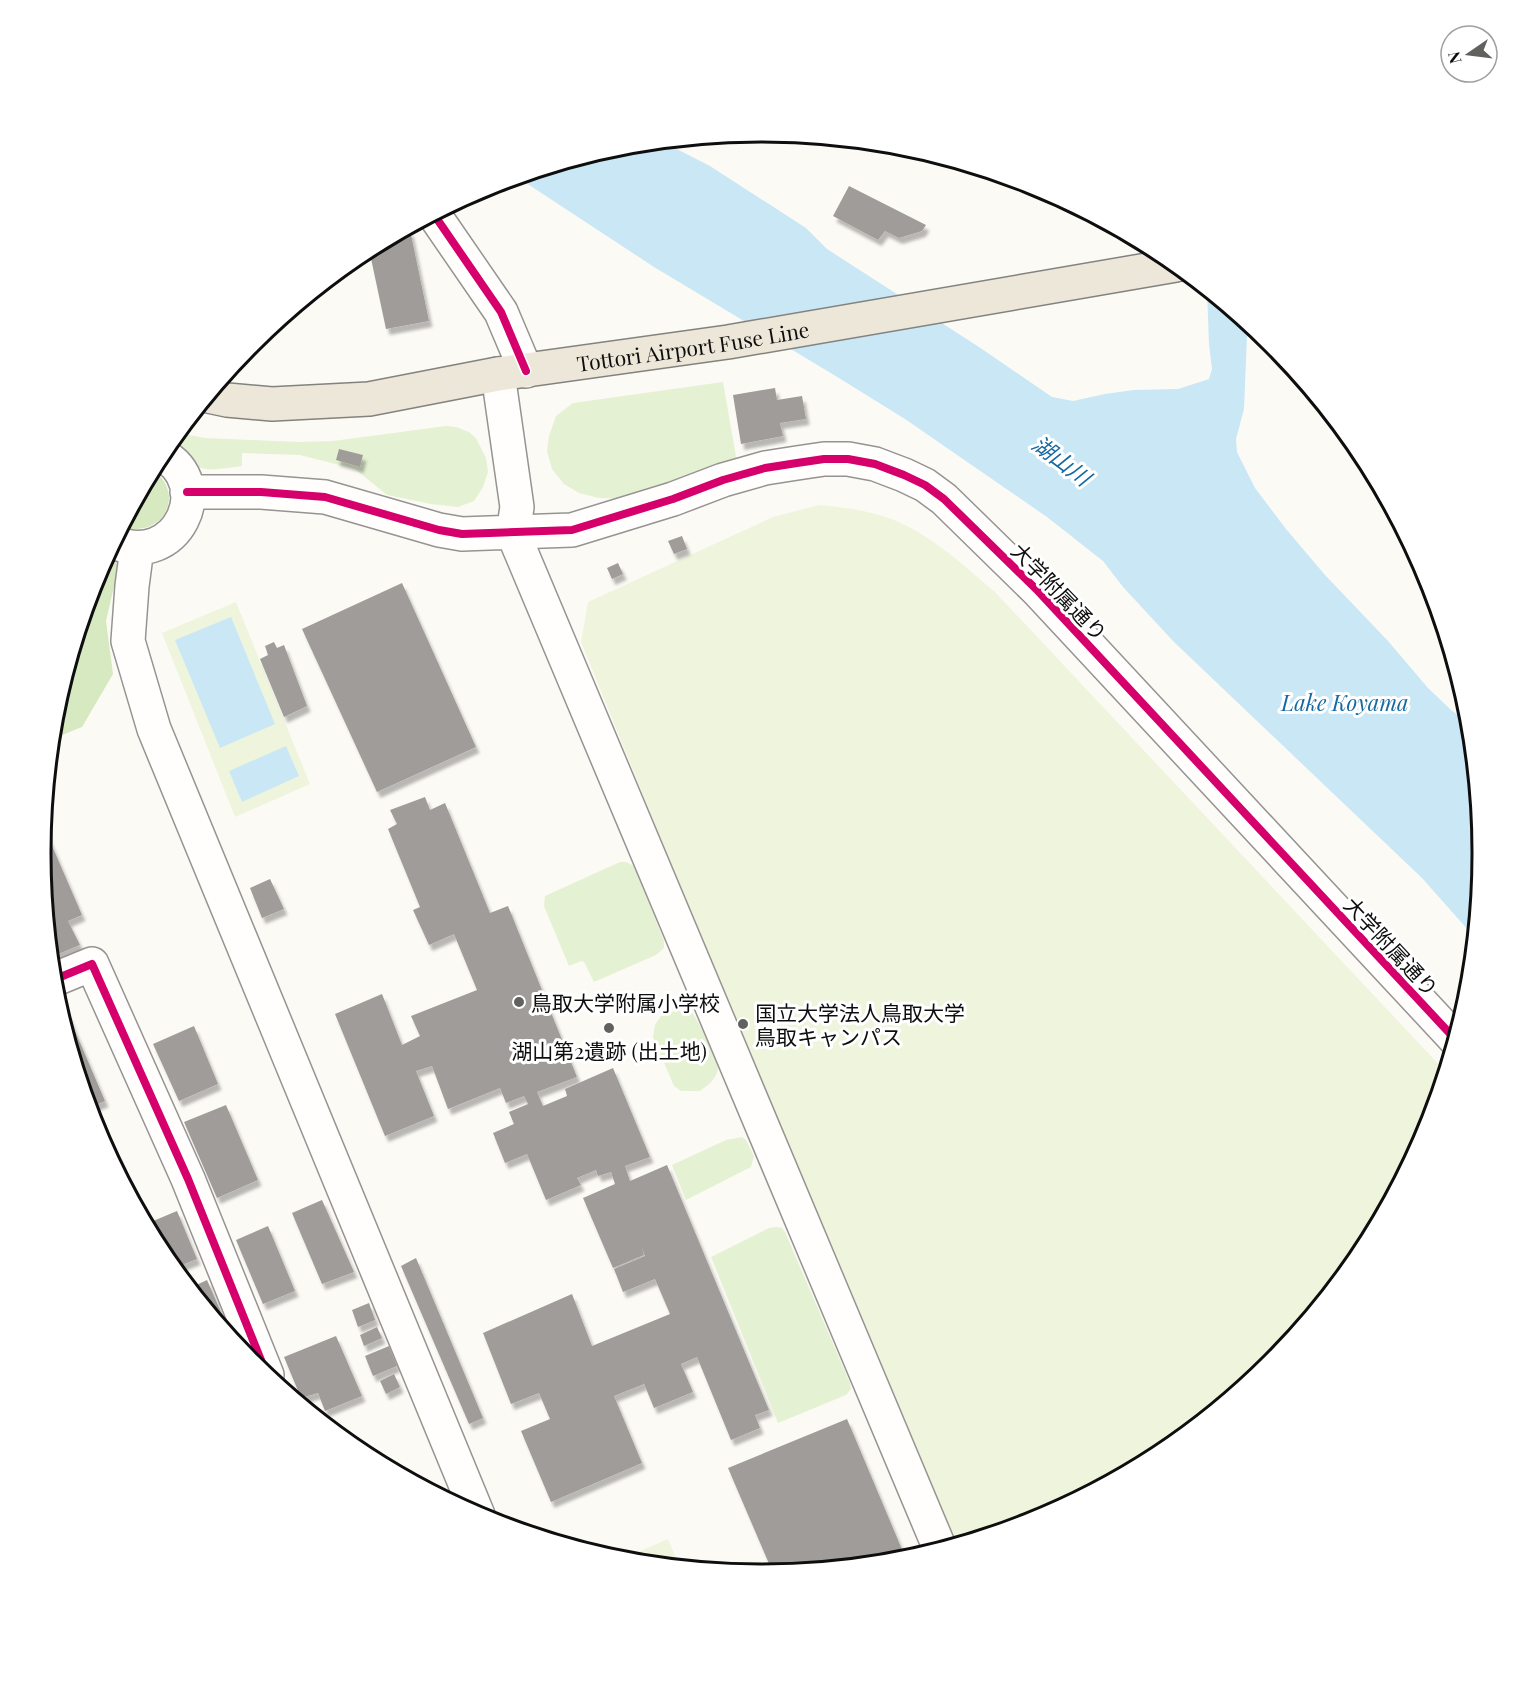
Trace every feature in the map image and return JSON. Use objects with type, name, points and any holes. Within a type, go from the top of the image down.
[{"type":"main road","name":"Tottori Airport Fuse Line","points":[[216,398],[273,404],[369,399],[512,372],[728,342],[958,303],[1158,263]]},
{"type":"street","points":[[440,220],[501,312],[512,372],[517,507],[513,533],[937,1541]]},
{"type":"street","points":[[170,459],[180,470],[188,503],[183,520],[173,534],[159,544],[126,545],[132,586],[128,641],[154,729],[472,1501]]},
{"type":"street","name":"大学附属通り","points":[[187,492],[261,492],[325,497],[439,530],[462,534],[572,530],[765,468],[824,459],[848,459],[875,464],[925,485],[944,499],[1038,591],[1449,1033]]},
{"type":"street","points":[[62,976],[92,964],[188,1179],[259,1355]]},
{"type":"green space","points":[[723,382],[737,462],[622,499],[599,498],[579,493],[564,484],[552,469],[547,451],[549,436],[556,416],[573,403]]},
{"type":"green space","points":[[446,426],[456,427],[469,432],[476,438],[486,458],[488,472],[483,487],[474,501],[458,507],[387,495],[355,469],[300,455],[242,453],[242,466],[208,469],[194,465],[175,452],[188,435],[205,438],[298,442],[333,441]]},
{"type":"green space","points":[[159,476],[168,491],[169,502],[165,512],[158,521],[148,527],[130,528]]},
{"type":"green space","points":[[819,505],[872,513],[911,528],[941,547],[969,569],[995,592],[1439,1065],[1418,1125],[1377,1208],[1325,1286],[1264,1355],[1194,1417],[1117,1468],[1033,1509],[990,1526],[945,1539],[581,642],[588,602],[773,517]]},
{"type":"green space","points":[[114,561],[118,569],[106,621],[113,674],[82,727],[61,735],[75,669],[89,625]]},
{"type":"green space","points":[[236,602],[310,784],[235,817],[162,633]]},
{"type":"green space","points":[[620,862],[634,866],[664,941],[664,948],[656,955],[594,982],[584,962],[569,966],[544,906],[545,896]]},
{"type":"green space","points":[[677,1010],[691,1011],[707,1039],[717,1064],[714,1079],[700,1091],[681,1091],[674,1086],[653,1037],[655,1025],[661,1016]]},
{"type":"green space","points":[[742,1137],[754,1156],[751,1167],[686,1200],[672,1165],[726,1140]]},
{"type":"green space","points":[[769,1228],[782,1228],[785,1232],[851,1389],[846,1395],[778,1423],[711,1257]]},
{"type":"green space","points":[[668,1539],[676,1558],[669,1557],[638,1552]]},
{"type":"water","points":[[675,148],[710,166],[806,228],[827,249],[1052,397],[1073,401],[1134,390],[1178,389],[1209,379],[1212,369],[1207,300],[1247,335],[1244,409],[1236,439],[1237,452],[1255,488],[1325,575],[1388,641],[1428,688],[1458,715],[1466,760],[1472,853],[1467,929],[1422,878],[1174,642],[1123,587],[1103,561],[1047,517],[905,419],[654,267],[526,183],[623,156]]},
{"type":"water","points":[[231,617],[275,724],[220,748],[175,640]]},
{"type":"water","points":[[286,746],[299,776],[242,802],[229,771]]},
{"type":"building","points":[[849,186],[926,225],[922,231],[899,238],[885,231],[878,240],[833,216]]},
{"type":"building","points":[[411,235],[429,321],[386,329],[371,259]]},
{"type":"building","points":[[775,388],[777,400],[802,396],[806,419],[780,423],[783,436],[741,444],[733,395]]},
{"type":"building","points":[[339,449],[363,455],[360,467],[336,460]]},
{"type":"building","points":[[682,536],[687,549],[674,554],[668,541]]},
{"type":"building","points":[[618,563],[623,574],[612,579],[607,568]]},
{"type":"building","points":[[402,583],[476,747],[377,792],[302,629]]},
{"type":"building","points":[[274,642],[277,648],[284,645],[307,706],[284,717],[260,659],[268,655],[265,646]]},
{"type":"building","points":[[425,797],[430,810],[445,803],[490,913],[508,906],[577,1077],[537,1092],[543,1106],[567,1096],[565,1089],[613,1068],[650,1157],[625,1166],[630,1181],[667,1165],[769,1410],[755,1415],[760,1428],[731,1440],[697,1357],[681,1364],[693,1392],[654,1408],[640,1374],[644,1384],[614,1396],[642,1463],[551,1502],[521,1431],[550,1419],[539,1393],[511,1404],[483,1333],[572,1294],[592,1346],[670,1314],[655,1279],[623,1292],[614,1269],[645,1256],[641,1246],[644,1255],[613,1268],[583,1198],[615,1184],[611,1172],[598,1176],[596,1170],[577,1178],[581,1185],[546,1200],[527,1154],[505,1163],[493,1133],[514,1124],[509,1112],[528,1104],[524,1096],[506,1103],[500,1088],[448,1109],[432,1066],[416,1071],[434,1116],[385,1136],[335,1014],[382,994],[402,1045],[420,1036],[411,1016],[477,990],[454,934],[429,945],[413,910],[420,907],[388,829],[397,824],[390,810]]},
{"type":"building","points":[[51,844],[82,915],[68,921],[80,945],[58,954],[53,899]]},
{"type":"building","points":[[270,879],[284,909],[262,918],[250,888]]},
{"type":"building","points":[[72,1025],[105,1101],[97,1104]]},
{"type":"building","points":[[194,1026],[218,1084],[179,1101],[153,1044]]},
{"type":"building","points":[[226,1105],[258,1180],[217,1198],[184,1122]]},
{"type":"building","points":[[322,1200],[354,1272],[322,1284],[292,1213]]},
{"type":"building","points":[[177,1211],[197,1259],[183,1265],[154,1221]]},
{"type":"building","points":[[268,1226],[295,1291],[263,1304],[236,1240]]},
{"type":"building","points":[[416,1258],[483,1418],[469,1424],[401,1266]]},
{"type":"building","points":[[207,1280],[223,1316],[198,1286]]},
{"type":"building","points":[[369,1303],[375,1320],[358,1327],[352,1310]]},
{"type":"building","points":[[377,1327],[382,1338],[364,1346],[360,1335]]},
{"type":"building","points":[[336,1336],[362,1396],[325,1411],[318,1393],[305,1397],[298,1391],[284,1357]]},
{"type":"building","points":[[389,1346],[397,1366],[373,1376],[365,1356]]},
{"type":"building","points":[[394,1374],[400,1387],[386,1394],[380,1381]]},
{"type":"building","points":[[847,1419],[902,1550],[808,1562],[769,1564],[728,1468]]},
{"type":"cycle path","points":[[438,221],[501,312],[526,371]]},
{"type":"cycle path","points":[[187,492],[261,492],[325,497],[439,530],[462,534],[572,530],[765,468],[824,459],[848,459],[875,464],[904,475],[925,485],[944,499],[1038,591],[1449,1033]]},
{"type":"cycle path","points":[[62,976],[92,964],[188,1179],[259,1355]]},
{"type":"place","name":"鳥取大学附属小学校","points":[[519,1002]]},
{"type":"place","name":"国立大学法人鳥取大学 鳥取キャンパス","points":[[743,1024]]},
{"type":"place","name":"湖山第2遺跡 (出土地)","points":[[609,1028]]},
{"type":"water label","name":"湖山川","points":[[1062,460]]},
{"type":"water label","name":"Lake Koyama","points":[[1345,702]]}]
